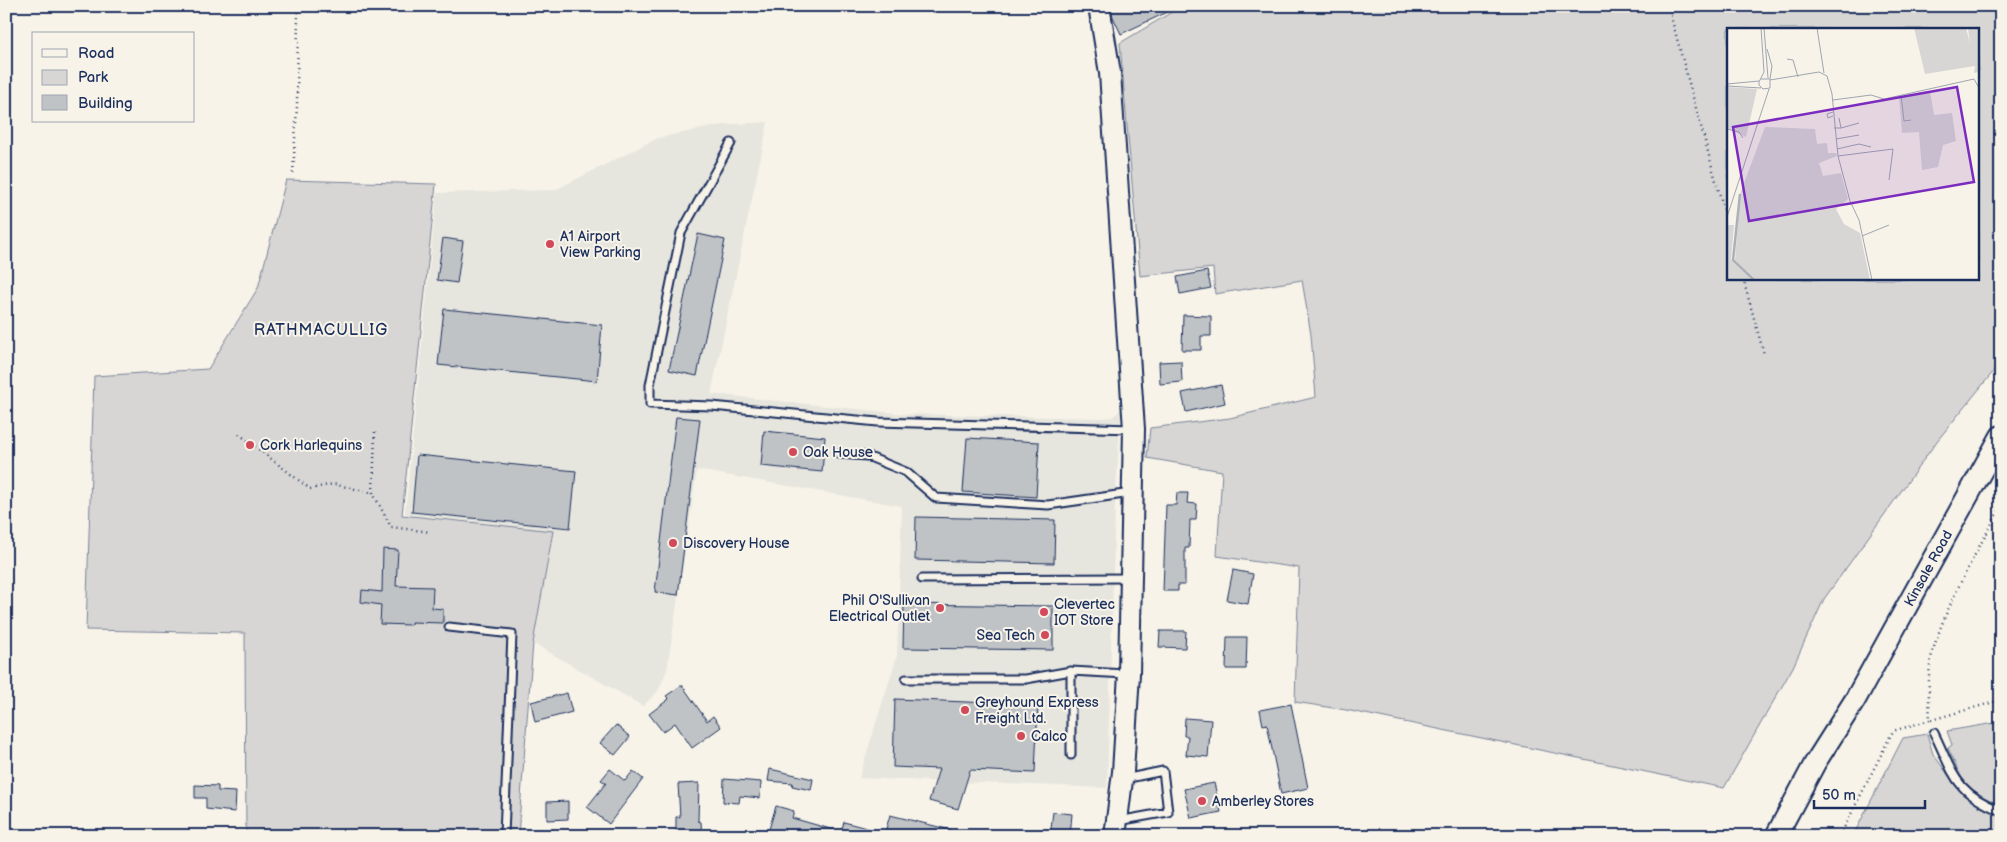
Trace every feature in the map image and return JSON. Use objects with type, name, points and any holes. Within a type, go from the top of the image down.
[{"type":"street","points":[[1099,6],[1104,25],[1110,73],[1134,429],[1129,674],[1117,828]]},
{"type":"street","name":"Kinsale Road","points":[[1776,836],[1815,763],[1854,700],[2001,436]]},
{"type":"street","name":"Kinsale Road","points":[[1790,836],[1819,782],[1854,700]]},
{"type":"lane","points":[[732,143],[681,233],[650,385],[650,404],[712,406],[878,422],[1134,429]]},
{"type":"lane","points":[[839,454],[867,456],[906,472],[936,498],[1048,505],[1132,492]]},
{"type":"lane","points":[[922,579],[1131,578]]},
{"type":"lane","points":[[449,627],[512,634],[504,836]]},
{"type":"lane","points":[[1070,755],[1071,671]]},
{"type":"lane","points":[[906,679],[1026,679],[1071,671],[1129,674]]},
{"type":"lane","points":[[1934,732],[1958,785],[1982,803],[2001,810]]},
{"type":"lane","points":[[1117,828],[1168,812],[1163,771],[1122,780]]},
{"type":"path","points":[[293,173],[297,106],[298,6]]},
{"type":"path","points":[[1668,6],[1727,221]]},
{"type":"path","points":[[1743,280],[1764,354]]},
{"type":"path","points":[[375,432],[373,493],[391,527],[431,532]]},
{"type":"path","points":[[239,434],[310,489],[334,484],[373,493]]},
{"type":"path","points":[[1934,732],[1930,720],[1929,680],[1932,654],[1966,572],[2001,507]]},
{"type":"path","points":[[1840,836],[1893,731],[2001,700]]},
{"type":"shaded area","points":[[768,122],[711,394],[905,414],[1103,418],[1112,417],[1121,410],[1115,504],[1107,788],[859,778],[897,656],[902,506],[697,470],[667,670],[658,691],[643,706],[533,643],[552,531],[405,514],[437,193],[555,190],[658,138],[722,125]]},
{"type":"green space","points":[[1182,6],[2001,6],[2001,354],[1993,372],[1937,441],[1824,599],[1793,667],[1724,788],[1346,710],[1295,702],[1299,568],[1217,556],[1222,471],[1147,458],[1150,428],[1230,418],[1316,397],[1311,335],[1302,280],[1215,294],[1213,268],[1140,276],[1120,43]]},
{"type":"green space","name":"Cork Harlequins","points":[[286,180],[436,184],[402,515],[553,531],[533,643],[518,836],[246,836],[245,633],[86,630],[94,376],[208,369],[258,288]]},
{"type":"green space","points":[[2001,722],[2001,807],[1972,790],[1962,777],[1948,748],[1952,745],[1947,731]]},
{"type":"green space","points":[[1927,734],[1933,754],[1963,795],[2001,815],[2001,836],[1853,836],[1903,738]]},
{"type":"building","points":[[1111,6],[1180,6],[1121,34],[1113,17]]},
{"type":"building","points":[[698,234],[725,240],[697,376],[669,370]]},
{"type":"building","points":[[443,238],[463,241],[457,283],[437,280]]},
{"type":"building","points":[[1207,271],[1211,288],[1180,294],[1177,277]]},
{"type":"building","points":[[444,309],[602,325],[597,381],[438,365]]},
{"type":"building","points":[[1183,315],[1211,316],[1211,336],[1201,336],[1201,350],[1182,350]]},
{"type":"building","points":[[1181,361],[1182,382],[1160,384],[1159,362]]},
{"type":"building","points":[[1221,385],[1225,403],[1186,412],[1182,393]]},
{"type":"building","points":[[676,417],[700,419],[678,595],[655,592]]},
{"type":"building","name":"Oak House","points":[[764,431],[825,437],[822,472],[761,466]]},
{"type":"building","points":[[967,438],[1039,442],[1036,497],[963,492]]},
{"type":"building","points":[[417,455],[576,471],[570,528],[412,512]]},
{"type":"building","points":[[1177,493],[1188,493],[1187,503],[1197,504],[1196,520],[1190,520],[1189,548],[1185,548],[1185,585],[1178,585],[1178,591],[1163,591],[1166,505],[1176,505]]},
{"type":"building","points":[[916,517],[1055,520],[1054,563],[915,560]]},
{"type":"building","points":[[383,549],[398,550],[396,586],[433,587],[432,608],[443,609],[443,623],[411,622],[411,625],[380,624],[381,605],[361,602],[362,590],[382,592]]},
{"type":"building","points":[[1233,570],[1253,574],[1248,604],[1227,600]]},
{"type":"building","points":[[904,604],[1053,606],[1053,650],[903,648]]},
{"type":"building","points":[[1160,631],[1186,631],[1185,648],[1159,647]]},
{"type":"building","points":[[1227,637],[1247,637],[1246,669],[1226,669]]},
{"type":"building","points":[[682,685],[707,721],[713,716],[721,727],[692,748],[675,723],[663,732],[649,714],[669,699],[666,696]]},
{"type":"building","points":[[567,693],[572,712],[535,722],[531,702]]},
{"type":"building","points":[[895,699],[1038,705],[1035,773],[970,770],[958,809],[929,801],[939,769],[893,767]]},
{"type":"building","points":[[1291,704],[1308,788],[1281,794],[1267,724],[1263,725],[1260,710]]},
{"type":"building","points":[[1185,718],[1211,720],[1208,757],[1186,755],[1188,736],[1184,736]]},
{"type":"building","points":[[616,725],[630,737],[615,755],[600,743]]},
{"type":"building","points":[[610,769],[625,781],[633,771],[643,779],[609,824],[587,807],[606,783],[601,780]]},
{"type":"building","points":[[770,769],[813,779],[811,790],[792,786],[793,783],[768,781]]},
{"type":"building","points":[[724,779],[761,782],[760,798],[740,796],[739,803],[723,802]]},
{"type":"building","points":[[699,783],[698,821],[701,822],[702,836],[676,836],[676,817],[680,817],[678,784]]},
{"type":"building","name":"Amberley Stores","points":[[1214,783],[1221,812],[1191,818],[1184,789]]},
{"type":"building","points":[[195,785],[218,786],[218,791],[236,792],[235,812],[206,809],[206,798],[195,798]]},
{"type":"building","points":[[568,801],[568,819],[547,820],[547,802]]},
{"type":"building","points":[[776,806],[794,811],[792,818],[841,832],[844,822],[881,832],[881,836],[767,836]]},
{"type":"building","points":[[1053,812],[1072,814],[1070,836],[1050,836]]},
{"type":"building","points":[[890,815],[951,830],[950,836],[884,836]]},
{"type":"place","name":"A1 Airport View Parking","points":[[550,244]]},
{"type":"place","name":"Cork Harlequins","points":[[250,445]]},
{"type":"place","name":"Oak House","points":[[793,452]]},
{"type":"place","name":"Discovery House","points":[[673,543]]},
{"type":"place","name":"Phil O'Sullivan Electrical Outlet","points":[[940,608]]},
{"type":"place","name":"Clevertec IOT Store","points":[[1044,612]]},
{"type":"place","name":"Sea Tech","points":[[1045,635]]},
{"type":"place","name":"Greyhound Express Freight Ltd.","points":[[965,710]]},
{"type":"place","name":"Calco","points":[[1021,736]]},
{"type":"place","name":"Amberley Stores","points":[[1202,801]]},
{"type":"district","name":"RATHMACULLIG","points":[[321,330]]}]
